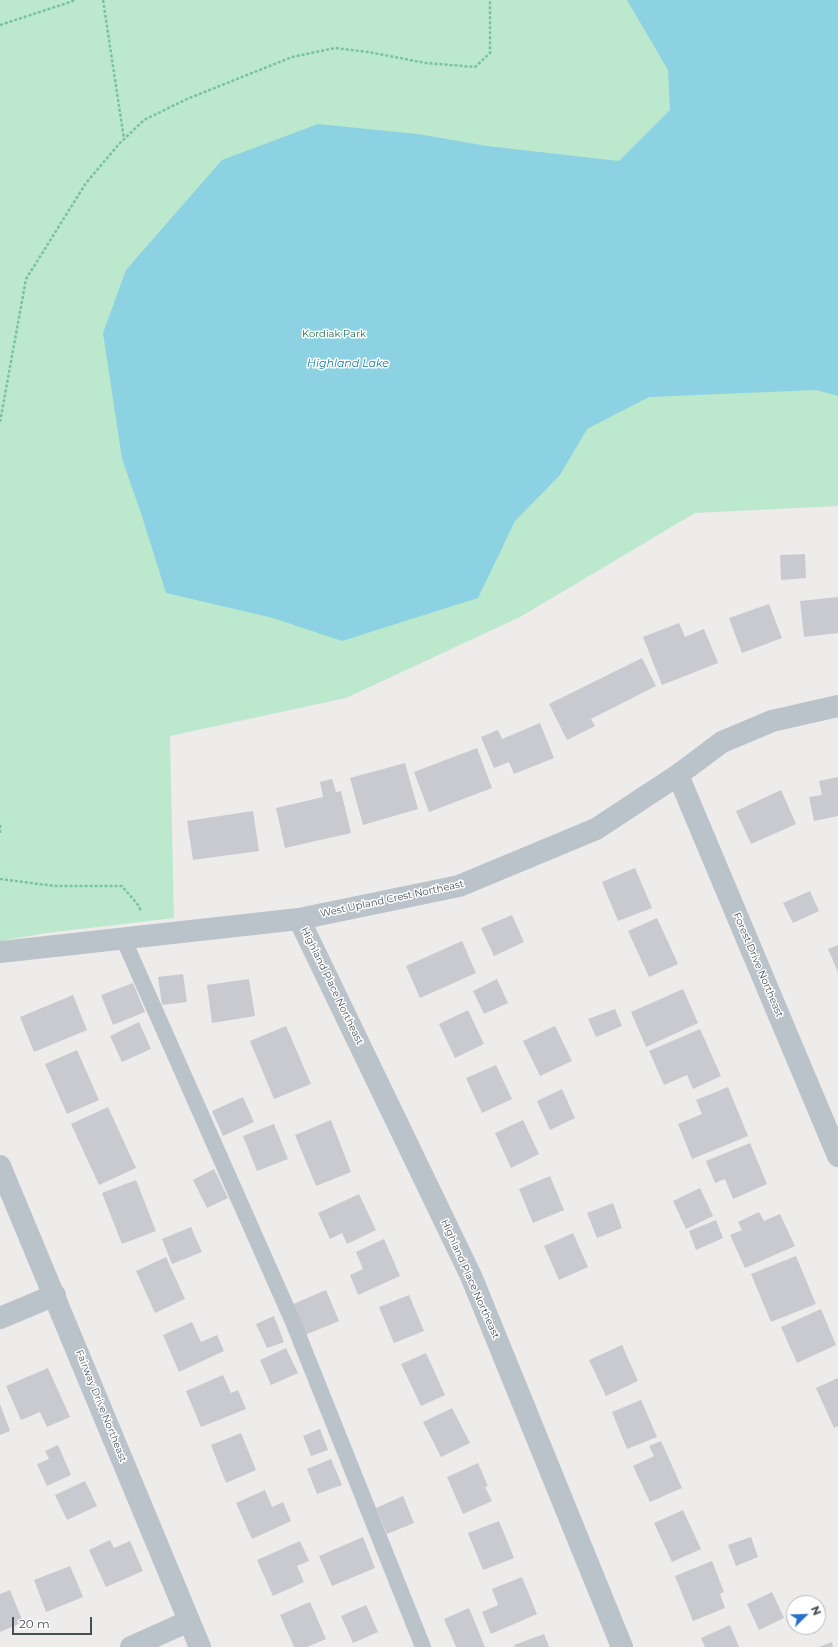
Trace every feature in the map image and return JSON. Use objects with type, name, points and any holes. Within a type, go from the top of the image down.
[{"type":"street","name":"West Upland Crest Northeast","points":[[0,952],[299,919],[459,886],[596,829],[678,775],[722,742],[772,720],[838,706]]},
{"type":"street","name":"Forest Drive Northeast","points":[[678,775],[838,1156]]},
{"type":"street","name":"Highland Place Northeast","points":[[299,919],[471,1276],[622,1647]]},
{"type":"street","name":"Fairway Drive Northeast","points":[[0,1166],[55,1295],[200,1647]]},
{"type":"street","points":[[0,1318],[55,1295]]},
{"type":"street","points":[[131,1647],[189,1621]]},
{"type":"lane","points":[[123,938],[293,1322],[423,1647]]},
{"type":"path","points":[[0,25],[76,0]]},
{"type":"path","points":[[103,0],[124,139]]},
{"type":"path","points":[[0,422],[26,278],[86,183],[124,139],[144,120],[187,99],[263,70],[292,57],[335,48],[368,52],[426,63],[475,67],[490,53],[490,0]]},
{"type":"path","points":[[0,825],[0,834]]},
{"type":"path","points":[[0,879],[55,886],[122,886],[139,906],[148,936]]},
{"type":"green space","name":"Kordiak Park","points":[[0,0],[838,0],[838,506],[695,513],[520,617],[346,698],[170,736],[174,918],[47,933],[0,941]]},
{"type":"water","name":"Highland Lake","points":[[627,0],[838,0],[838,396],[816,390],[649,397],[587,429],[560,475],[515,521],[478,598],[342,641],[273,618],[166,593],[122,459],[103,333],[126,270],[222,160],[318,124],[418,134],[487,146],[619,161],[670,110],[668,70]]},
{"type":"building","points":[[805,554],[806,578],[781,580],[780,555]]},
{"type":"building","points":[[838,597],[838,633],[804,637],[800,601]]},
{"type":"building","points":[[769,604],[782,638],[742,653],[729,618]]},
{"type":"building","points":[[679,623],[685,637],[704,629],[718,663],[662,685],[643,637]]},
{"type":"building","points":[[642,658],[656,686],[591,719],[595,726],[567,740],[549,704]]},
{"type":"building","points":[[540,723],[554,758],[514,774],[509,762],[494,768],[481,737],[498,730],[502,739]]},
{"type":"building","points":[[477,748],[492,788],[429,812],[414,772]]},
{"type":"building","points":[[405,763],[418,809],[363,825],[350,778]]},
{"type":"building","points":[[838,777],[838,816],[814,821],[809,797],[822,795],[819,781]]},
{"type":"building","points":[[332,779],[336,792],[341,791],[351,833],[285,848],[276,808],[323,797],[320,782]]},
{"type":"building","points":[[781,790],[796,824],[751,844],[736,811]]},
{"type":"building","points":[[253,811],[259,851],[193,860],[187,821]]},
{"type":"building","points":[[635,868],[652,908],[618,921],[602,882]]},
{"type":"building","points":[[810,891],[819,911],[793,923],[783,903]]},
{"type":"building","points":[[512,915],[524,942],[494,956],[481,928]]},
{"type":"building","points":[[657,918],[678,964],[649,977],[628,931]]},
{"type":"building","points":[[462,941],[476,973],[420,998],[406,966]]},
{"type":"building","points":[[838,945],[838,972],[828,949]]},
{"type":"building","points":[[183,974],[187,1002],[162,1005],[158,977]]},
{"type":"building","points":[[249,979],[255,1016],[212,1023],[207,985]]},
{"type":"building","points":[[497,979],[508,1003],[484,1014],[473,991]]},
{"type":"building","points":[[133,983],[145,1012],[113,1025],[101,995]]},
{"type":"building","points":[[683,989],[698,1023],[646,1047],[631,1012]]},
{"type":"building","points":[[73,995],[87,1030],[34,1052],[20,1017]]},
{"type":"building","points":[[615,1009],[622,1026],[596,1037],[588,1019]]},
{"type":"building","points":[[468,1010],[484,1044],[455,1058],[439,1024]]},
{"type":"building","points":[[139,1022],[151,1049],[122,1062],[110,1036]]},
{"type":"building","points":[[286,1026],[311,1084],[274,1099],[250,1041]]},
{"type":"building","points":[[555,1026],[572,1061],[540,1076],[523,1041]]},
{"type":"building","points":[[700,1029],[721,1076],[693,1089],[687,1075],[664,1085],[649,1051]]},
{"type":"building","points":[[77,1050],[99,1100],[67,1114],[45,1064]]},
{"type":"building","points":[[496,1065],[512,1099],[482,1113],[466,1078]]},
{"type":"building","points":[[728,1087],[748,1136],[692,1159],[678,1124],[702,1114],[696,1100]]},
{"type":"building","points":[[562,1089],[575,1118],[550,1130],[537,1101]]},
{"type":"building","points":[[243,1097],[254,1122],[223,1136],[212,1111]]},
{"type":"building","points":[[108,1107],[136,1168],[99,1185],[71,1124]]},
{"type":"building","points":[[331,1120],[351,1172],[316,1186],[295,1135]]},
{"type":"building","points":[[523,1120],[539,1154],[511,1168],[495,1133]]},
{"type":"building","points":[[274,1124],[288,1159],[257,1171],[243,1136]]},
{"type":"building","points":[[750,1143],[767,1184],[733,1199],[725,1179],[715,1183],[706,1161]]},
{"type":"building","points":[[214,1169],[228,1198],[207,1208],[193,1180]]},
{"type":"building","points":[[550,1176],[564,1210],[533,1223],[519,1189]]},
{"type":"building","points":[[136,1180],[156,1231],[122,1244],[102,1193]]},
{"type":"building","points":[[700,1188],[713,1216],[686,1229],[673,1201]]},
{"type":"building","points":[[359,1194],[376,1230],[347,1244],[342,1233],[330,1239],[318,1213]]},
{"type":"building","points":[[613,1203],[622,1228],[597,1238],[587,1213]]},
{"type":"building","points":[[759,1212],[764,1221],[780,1214],[795,1246],[745,1268],[730,1235],[742,1230],[738,1222]]},
{"type":"building","points":[[716,1220],[723,1238],[696,1250],[689,1231]]},
{"type":"building","points":[[191,1227],[202,1252],[172,1264],[162,1239]]},
{"type":"building","points":[[573,1233],[588,1267],[559,1280],[544,1246]]},
{"type":"building","points":[[384,1239],[400,1276],[358,1295],[350,1275],[363,1269],[356,1252]]},
{"type":"building","points":[[796,1256],[816,1304],[771,1322],[751,1274]]},
{"type":"building","points":[[166,1257],[185,1299],[155,1313],[136,1271]]},
{"type":"building","points":[[326,1290],[339,1321],[305,1335],[293,1304]]},
{"type":"building","points":[[409,1295],[424,1331],[394,1343],[379,1307]]},
{"type":"building","points":[[821,1309],[836,1345],[797,1363],[781,1327]]},
{"type":"building","points":[[274,1316],[284,1342],[267,1348],[256,1324]]},
{"type":"building","points":[[192,1322],[201,1342],[217,1335],[224,1351],[179,1372],[163,1335]]},
{"type":"building","points":[[622,1345],[638,1381],[606,1396],[589,1360]]},
{"type":"building","points":[[286,1348],[298,1373],[271,1385],[260,1360]]},
{"type":"building","points":[[426,1353],[445,1395],[421,1406],[401,1364]]},
{"type":"building","points":[[48,1368],[70,1417],[47,1427],[40,1412],[21,1420],[6,1386]]},
{"type":"building","points":[[223,1375],[231,1393],[238,1390],[246,1409],[201,1427],[186,1391]]},
{"type":"building","points":[[838,1378],[838,1426],[834,1428],[816,1388]]},
{"type":"building","points":[[641,1400],[657,1437],[627,1449],[612,1412]]},
{"type":"building","points":[[0,1404],[10,1431],[0,1435]]},
{"type":"building","points":[[452,1408],[470,1443],[441,1457],[423,1422]]},
{"type":"building","points":[[320,1429],[328,1450],[311,1456],[303,1436]]},
{"type":"building","points":[[241,1433],[256,1470],[226,1483],[211,1445]]},
{"type":"building","points":[[661,1441],[682,1488],[650,1502],[633,1466],[654,1456],[649,1446]]},
{"type":"building","points":[[58,1445],[71,1475],[47,1486],[37,1464],[49,1459],[45,1451]]},
{"type":"building","points":[[331,1459],[342,1485],[317,1494],[307,1469]]},
{"type":"building","points":[[478,1463],[488,1486],[485,1487],[492,1501],[463,1514],[447,1477]]},
{"type":"building","points":[[85,1481],[97,1506],[67,1520],[55,1495]]},
{"type":"building","points":[[265,1490],[272,1507],[283,1502],[291,1521],[252,1539],[236,1503]]},
{"type":"building","points":[[403,1496],[414,1523],[387,1534],[376,1508]]},
{"type":"building","points":[[683,1510],[701,1549],[672,1562],[654,1523]]},
{"type":"building","points":[[499,1521],[514,1558],[483,1570],[468,1533]]},
{"type":"building","points":[[363,1537],[375,1568],[332,1586],[319,1556]]},
{"type":"building","points":[[751,1537],[758,1557],[736,1566],[728,1545]]},
{"type":"building","points":[[110,1540],[114,1548],[130,1541],[143,1571],[106,1587],[89,1550]]},
{"type":"building","points":[[300,1541],[309,1561],[297,1566],[304,1582],[273,1596],[257,1560]]},
{"type":"building","points":[[712,1561],[724,1592],[720,1594],[725,1608],[693,1621],[675,1576]]},
{"type":"building","points":[[70,1566],[83,1597],[46,1612],[34,1580]]},
{"type":"building","points":[[522,1577],[537,1614],[491,1634],[482,1612],[498,1605],[492,1589]]},
{"type":"building","points":[[10,1590],[23,1622],[0,1632],[0,1594]]},
{"type":"building","points":[[772,1592],[784,1618],[759,1630],[747,1604]]},
{"type":"building","points":[[310,1602],[326,1639],[307,1647],[294,1647],[280,1615]]},
{"type":"building","points":[[366,1605],[378,1632],[353,1643],[341,1616]]},
{"type":"building","points":[[469,1608],[485,1647],[456,1647],[444,1619]]},
{"type":"building","points":[[730,1625],[739,1647],[705,1647],[701,1638]]},
{"type":"building","points":[[544,1634],[549,1647],[515,1647],[514,1645]]},
{"type":"building","points":[[832,1642],[833,1647],[819,1647]]}]
